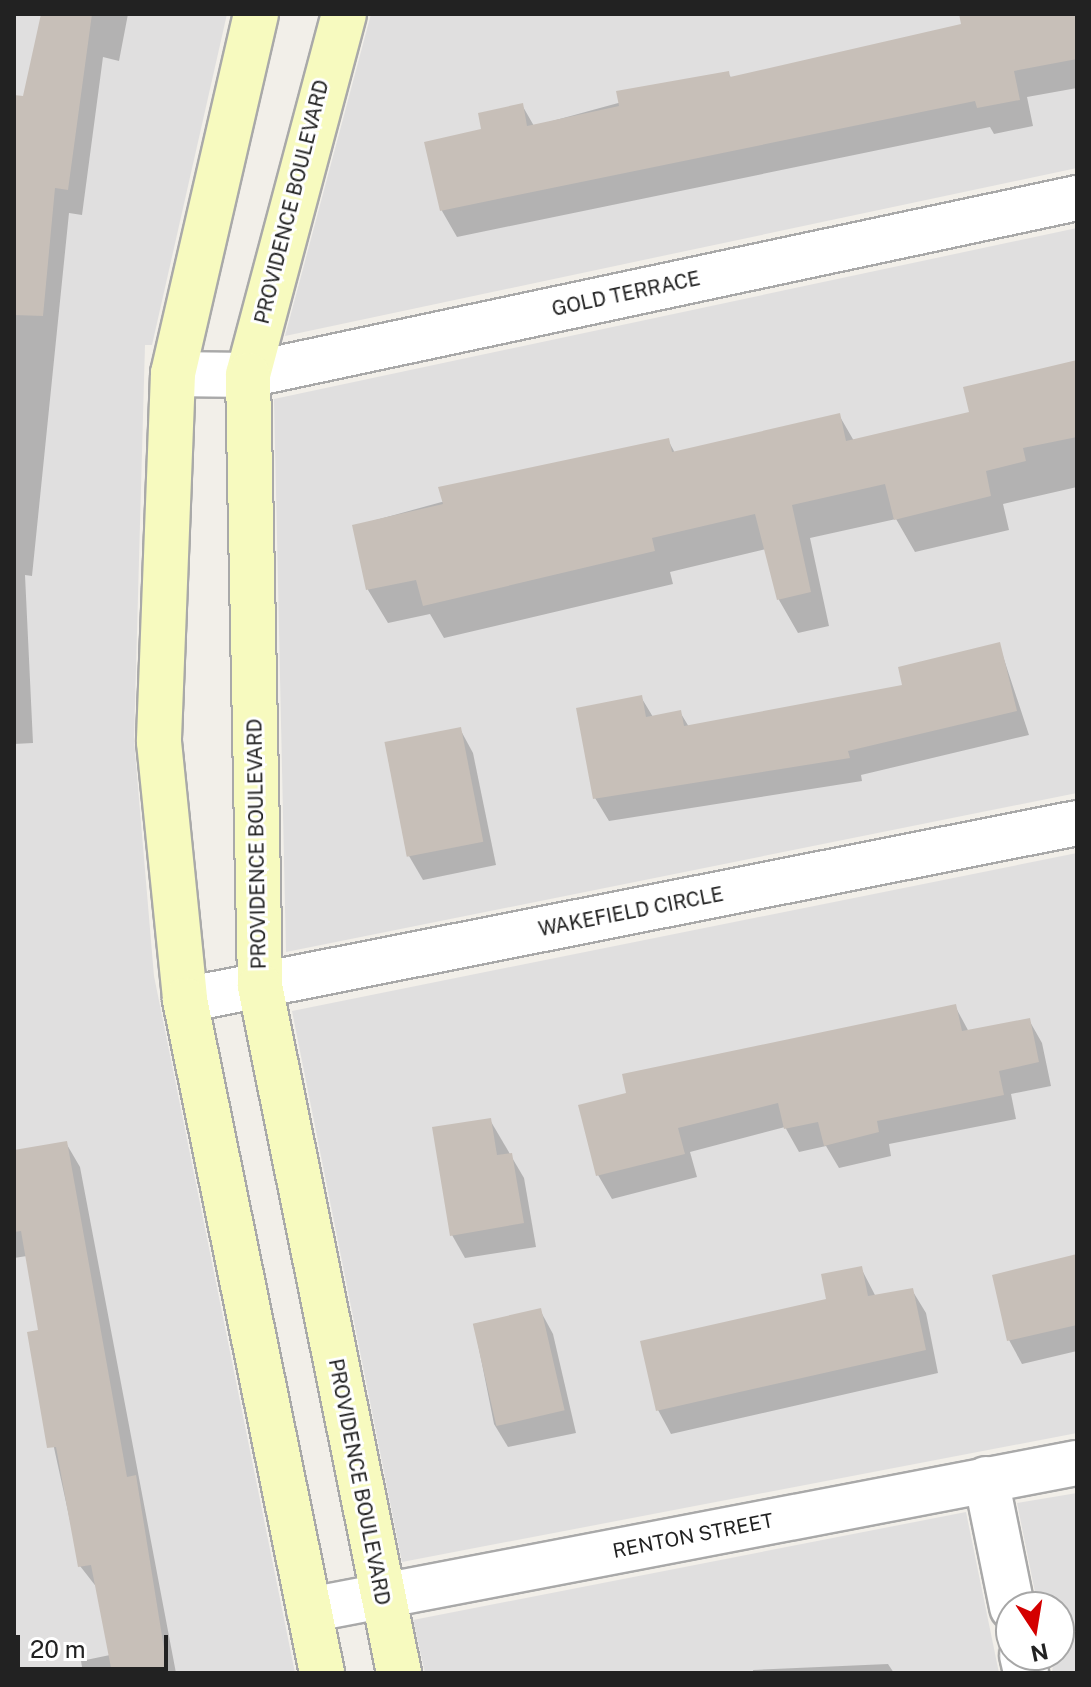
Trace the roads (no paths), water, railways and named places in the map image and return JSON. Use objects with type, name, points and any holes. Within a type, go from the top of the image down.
[{"type":"main road","points":[[256,14],[173,374],[159,742],[185,1000],[322,1673]]},
{"type":"main road","name":"PROVIDENCE BOULEVARD","points":[[344,14],[248,375],[260,986],[399,1673]]},
{"type":"street","name":"GOLD TERRACE","points":[[173,374],[248,375],[1077,198]]},
{"type":"street","name":"WAKEFIELD CIRCLE","points":[[185,1000],[1077,823]]},
{"type":"street","name":"RENTON STREET","points":[[309,1610],[1077,1463]]},
{"type":"street","points":[[986,1479],[1009,1591]]}]
